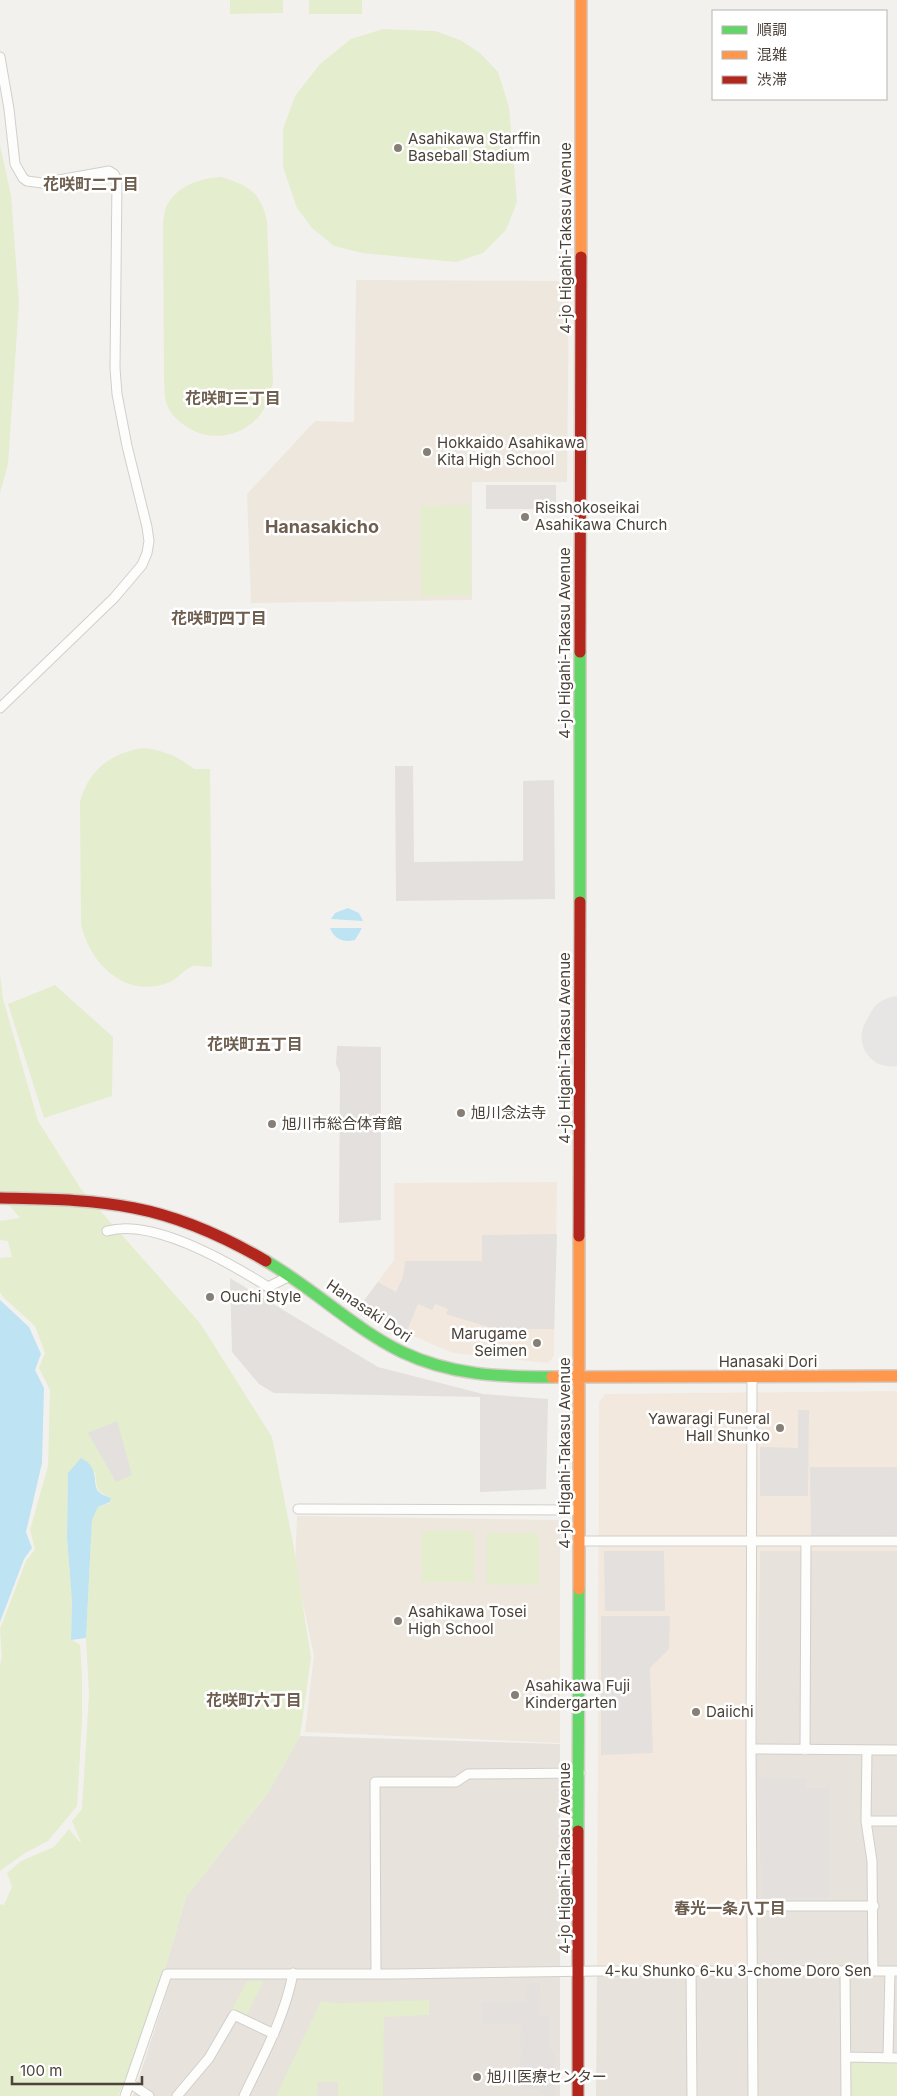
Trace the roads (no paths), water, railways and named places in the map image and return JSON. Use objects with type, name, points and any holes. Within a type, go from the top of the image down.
[{"type":"main road","name":"4-jo Higahi-Takasu Avenue","points":[[578,2096],[580,1971],[581,0]]},
{"type":"main road","name":"Hanasaki Dori","points":[[0,1198],[119,1205],[166,1216],[204,1230],[246,1250],[290,1276],[382,1341],[410,1356],[433,1365],[461,1372],[488,1376],[580,1377],[897,1376]]},
{"type":"street","points":[[0,57],[9,109],[15,164],[23,178],[42,182],[109,171],[114,174],[117,180],[116,385],[127,446],[149,541],[142,565],[114,598],[0,708]]},
{"type":"street","points":[[107,1231],[118,1228],[136,1228],[188,1243],[230,1263],[268,1288],[290,1276]]},
{"type":"street","points":[[752,1377],[751,1749],[753,2096]]},
{"type":"street","points":[[298,1509],[580,1510]]},
{"type":"street","points":[[580,1541],[897,1541]]},
{"type":"street","points":[[805,1750],[806,1541]]},
{"type":"street","points":[[751,1749],[897,1750]]},
{"type":"street","points":[[867,1750],[866,1821],[872,1861],[874,1906],[873,1971]]},
{"type":"street","points":[[376,1974],[375,1782],[456,1782],[468,1774],[580,1773]]},
{"type":"street","points":[[866,1821],[897,1821]]},
{"type":"street","points":[[752,1906],[874,1906]]},
{"type":"street","points":[[845,1970],[846,2096]]},
{"type":"street","points":[[691,1971],[692,2096]]},
{"type":"street","points":[[846,2057],[893,2058],[894,1971]]},
{"type":"street","name":"4-ku Shunko 6-ku 3-chome Doro Sen","points":[[131,2084],[168,1974],[894,1971]]},
{"type":"street","points":[[244,2096],[274,2034],[289,1997],[293,1973]]},
{"type":"street","points":[[177,2096],[209,2058],[234,2015],[274,2034]]},
{"type":"street","points":[[125,2096],[131,2084],[149,2096]]},
{"type":"water","points":[[348,908],[359,913],[363,921],[331,919],[335,913]]},
{"type":"water","points":[[330,928],[362,928],[355,940],[347,941],[334,935]]},
{"type":"water","points":[[0,1300],[29,1327],[41,1354],[35,1370],[44,1388],[42,1463],[26,1532],[32,1548],[24,1559],[0,1622]]},
{"type":"water","points":[[81,1458],[91,1466],[99,1492],[111,1498],[110,1502],[98,1507],[92,1520],[86,1638],[71,1640],[72,1601],[67,1538],[68,1473]]},
{"type":"place","name":"Asahikawa Starffin Baseball Stadium","points":[[398,148]]},
{"type":"place","name":"Hokkaido Asahikawa Kita High School","points":[[427,452]]},
{"type":"place","name":"Risshokoseikai Asahikawa Church","points":[[525,517]]},
{"type":"place","name":"旭川念法寺","points":[[461,1113]]},
{"type":"place","name":"旭川市総合体育館","points":[[272,1124]]},
{"type":"place","name":"Ouchi Style","points":[[210,1297]]},
{"type":"place","name":"Marugame Seimen","points":[[537,1343]]},
{"type":"place","name":"Yawaragi Funeral Hall Shunko","points":[[780,1428]]},
{"type":"place","name":"Asahikawa Tosei High School","points":[[398,1621]]},
{"type":"place","name":"Asahikawa Fuji Kindergarten","points":[[515,1695]]},
{"type":"place","name":"Daiichi","points":[[696,1712]]},
{"type":"place","name":"旭川医療センター","points":[[477,2077]]},
{"type":"district","name":"花咲町二丁目","points":[[91,184]]},
{"type":"district","name":"花咲町三丁目","points":[[233,398]]},
{"type":"district","name":"Hanasakicho","points":[[322,527]]},
{"type":"district","name":"花咲町四丁目","points":[[219,618]]},
{"type":"district","name":"花咲町五丁目","points":[[255,1044]]},
{"type":"district","name":"花咲町六丁目","points":[[254,1700]]},
{"type":"district","name":"春光一条八丁目","points":[[730,1908]]}]
